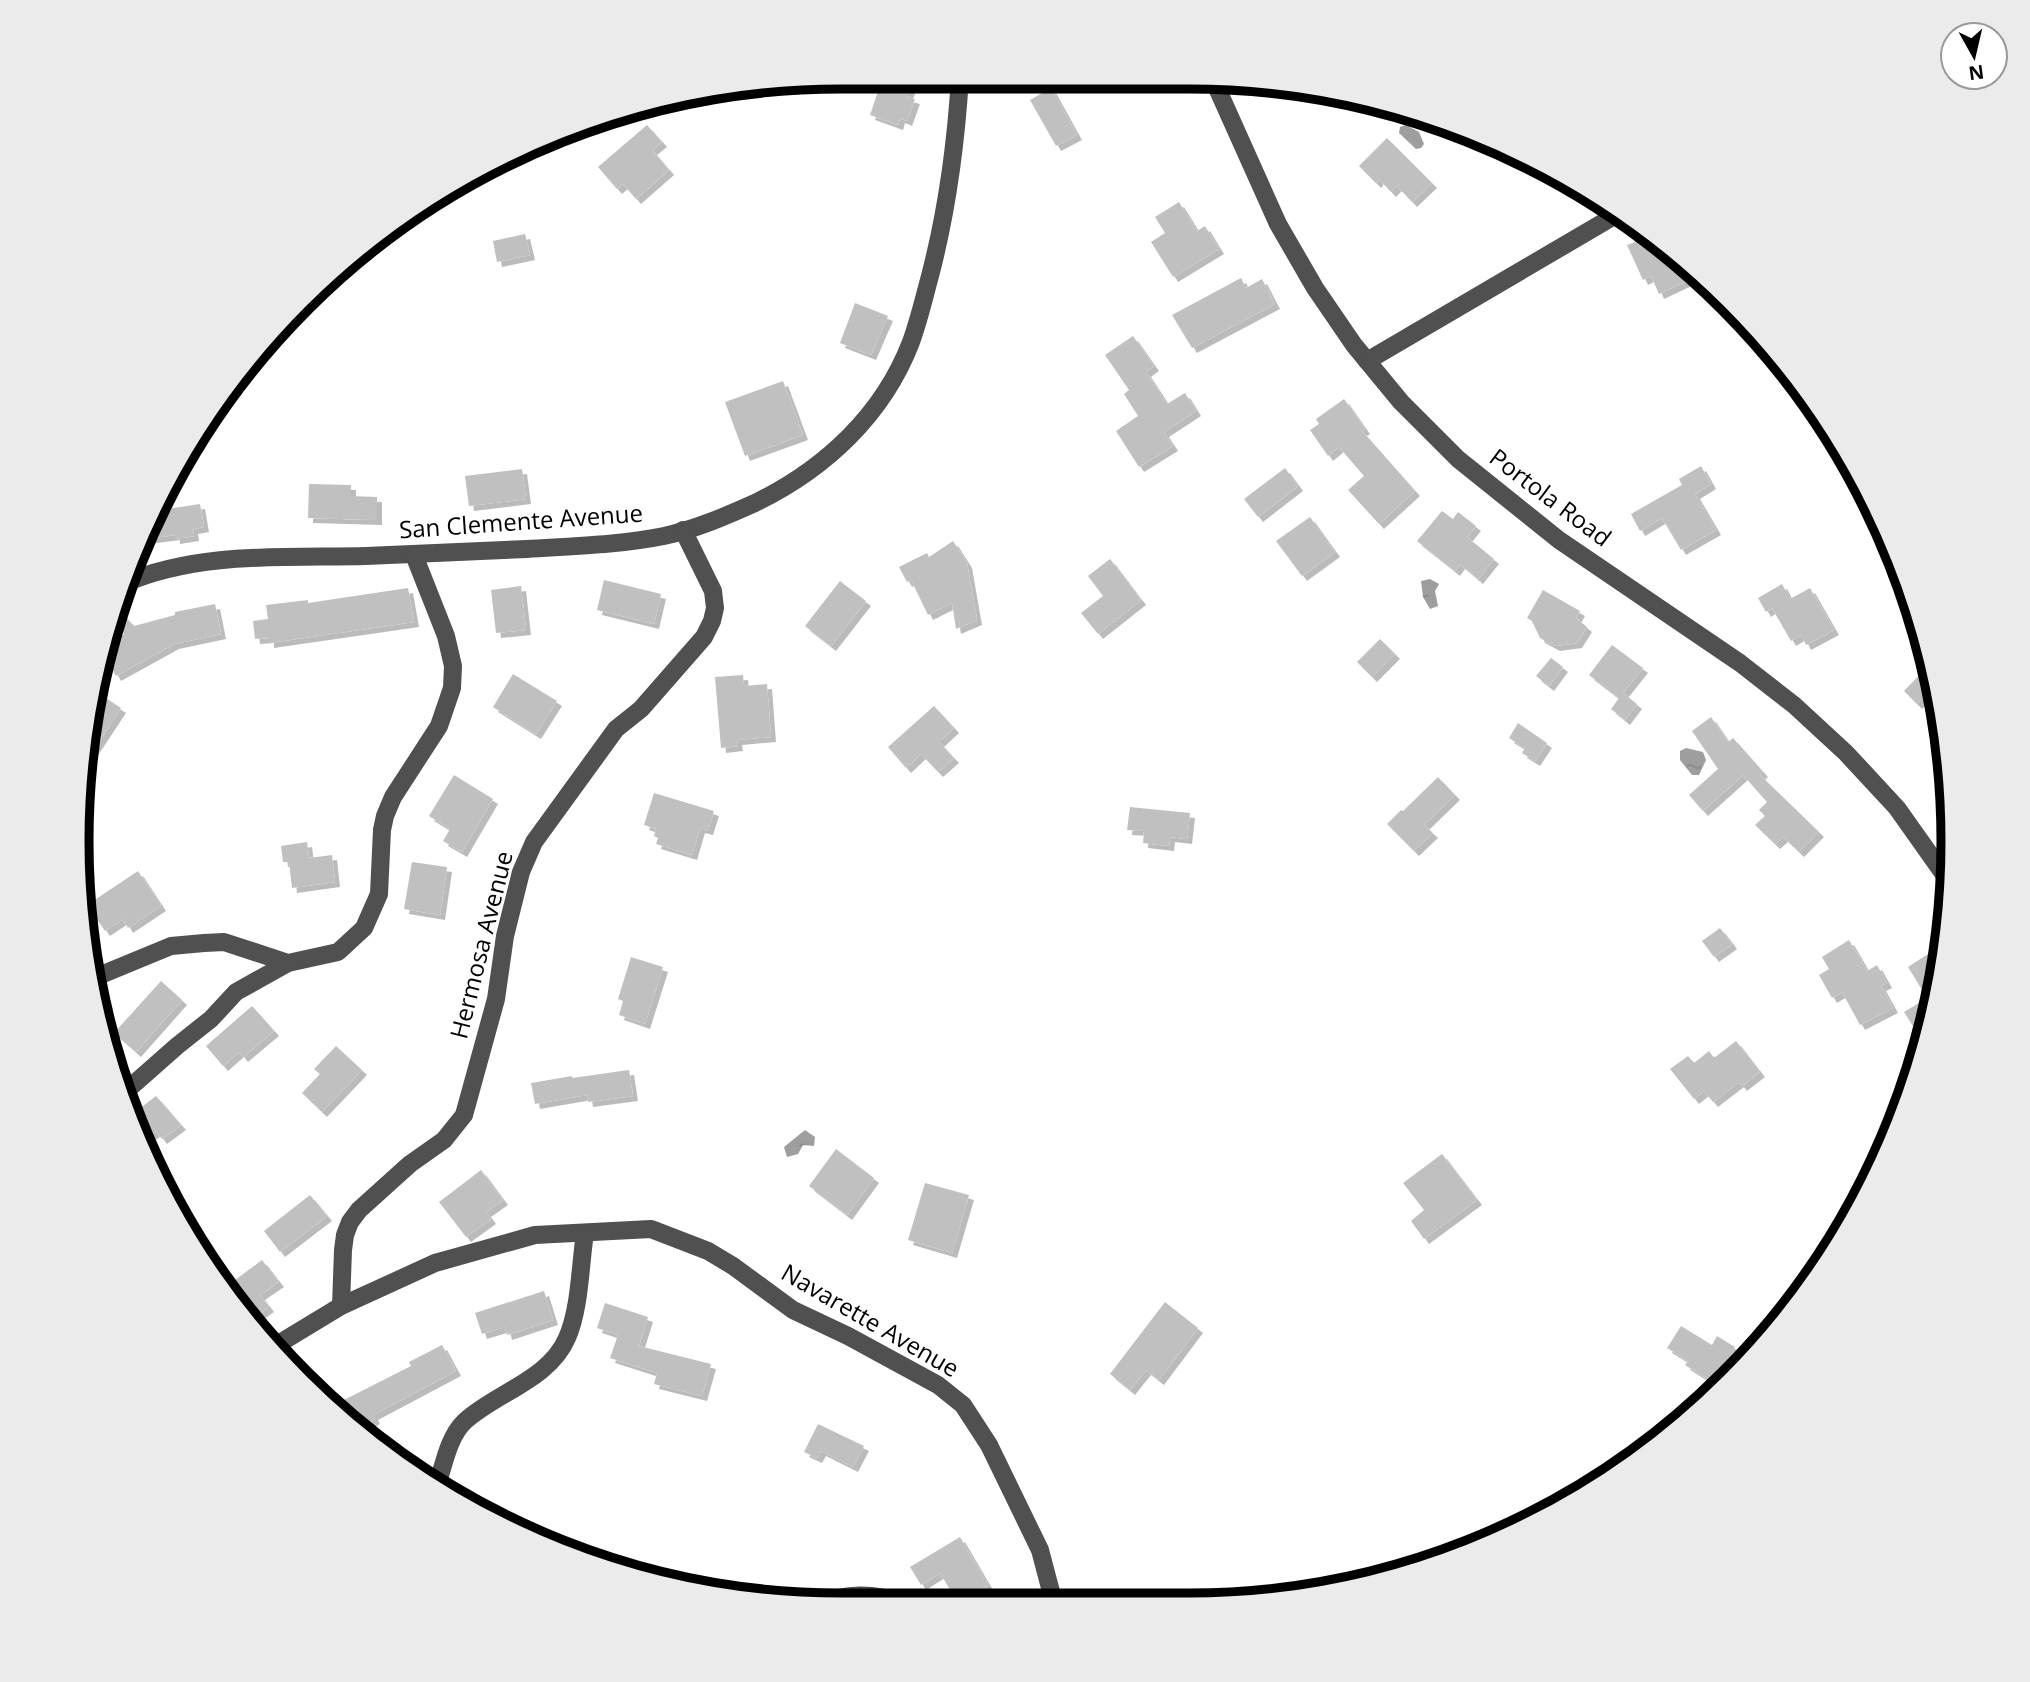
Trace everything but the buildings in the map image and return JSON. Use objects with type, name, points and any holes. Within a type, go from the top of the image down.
[{"type":"street","name":"San Clemente Avenue","points":[[136,579],[158,572],[220,560],[414,555],[630,542],[724,518],[805,475],[834,453],[860,427],[889,387],[910,344],[936,254],[951,171],[959,89]]},
{"type":"street","name":"Portola Road","points":[[1218,90],[1278,224],[1315,288],[1367,361],[1401,402],[1451,452],[1559,540],[1740,663],[1794,705],[1846,753],[1897,807],[1940,868]]},
{"type":"street","points":[[1367,361],[1610,218]]},
{"type":"street","name":"Hermosa Avenue","points":[[341,1306],[344,1243],[350,1222],[359,1210],[410,1164],[444,1140],[464,1115],[496,999],[505,936],[521,872],[534,842],[616,729],[642,709],[704,637],[712,621],[715,608],[713,591],[683,530]]},
{"type":"street","points":[[130,1087],[211,1019],[236,992],[289,963],[338,952],[364,928],[379,894],[385,816],[393,797],[439,726],[452,688],[453,666],[446,636],[414,555]]},
{"type":"street","points":[[102,975],[171,946],[204,943],[223,942],[289,963]]},
{"type":"street","name":"Navarette Avenue","points":[[281,1342],[341,1306],[448,1259],[535,1236],[651,1229],[708,1251],[793,1310],[848,1336],[938,1385],[963,1405],[989,1445],[1040,1550],[1051,1593]]},
{"type":"street","points":[[440,1477],[451,1442],[464,1423],[544,1367],[563,1345],[573,1318],[585,1233]]},
{"type":"water","points":[[1406,125],[1419,132],[1424,144],[1421,148],[1416,149],[1399,133],[1400,127]]},
{"type":"water","points":[[1430,579],[1439,584],[1435,591],[1438,606],[1430,609],[1423,597],[1421,581]]},
{"type":"water","points":[[1686,748],[1703,752],[1706,760],[1699,775],[1692,775],[1680,760],[1680,751]]},
{"type":"water","points":[[805,1130],[815,1137],[814,1146],[803,1145],[798,1154],[787,1157],[784,1147]]}]
